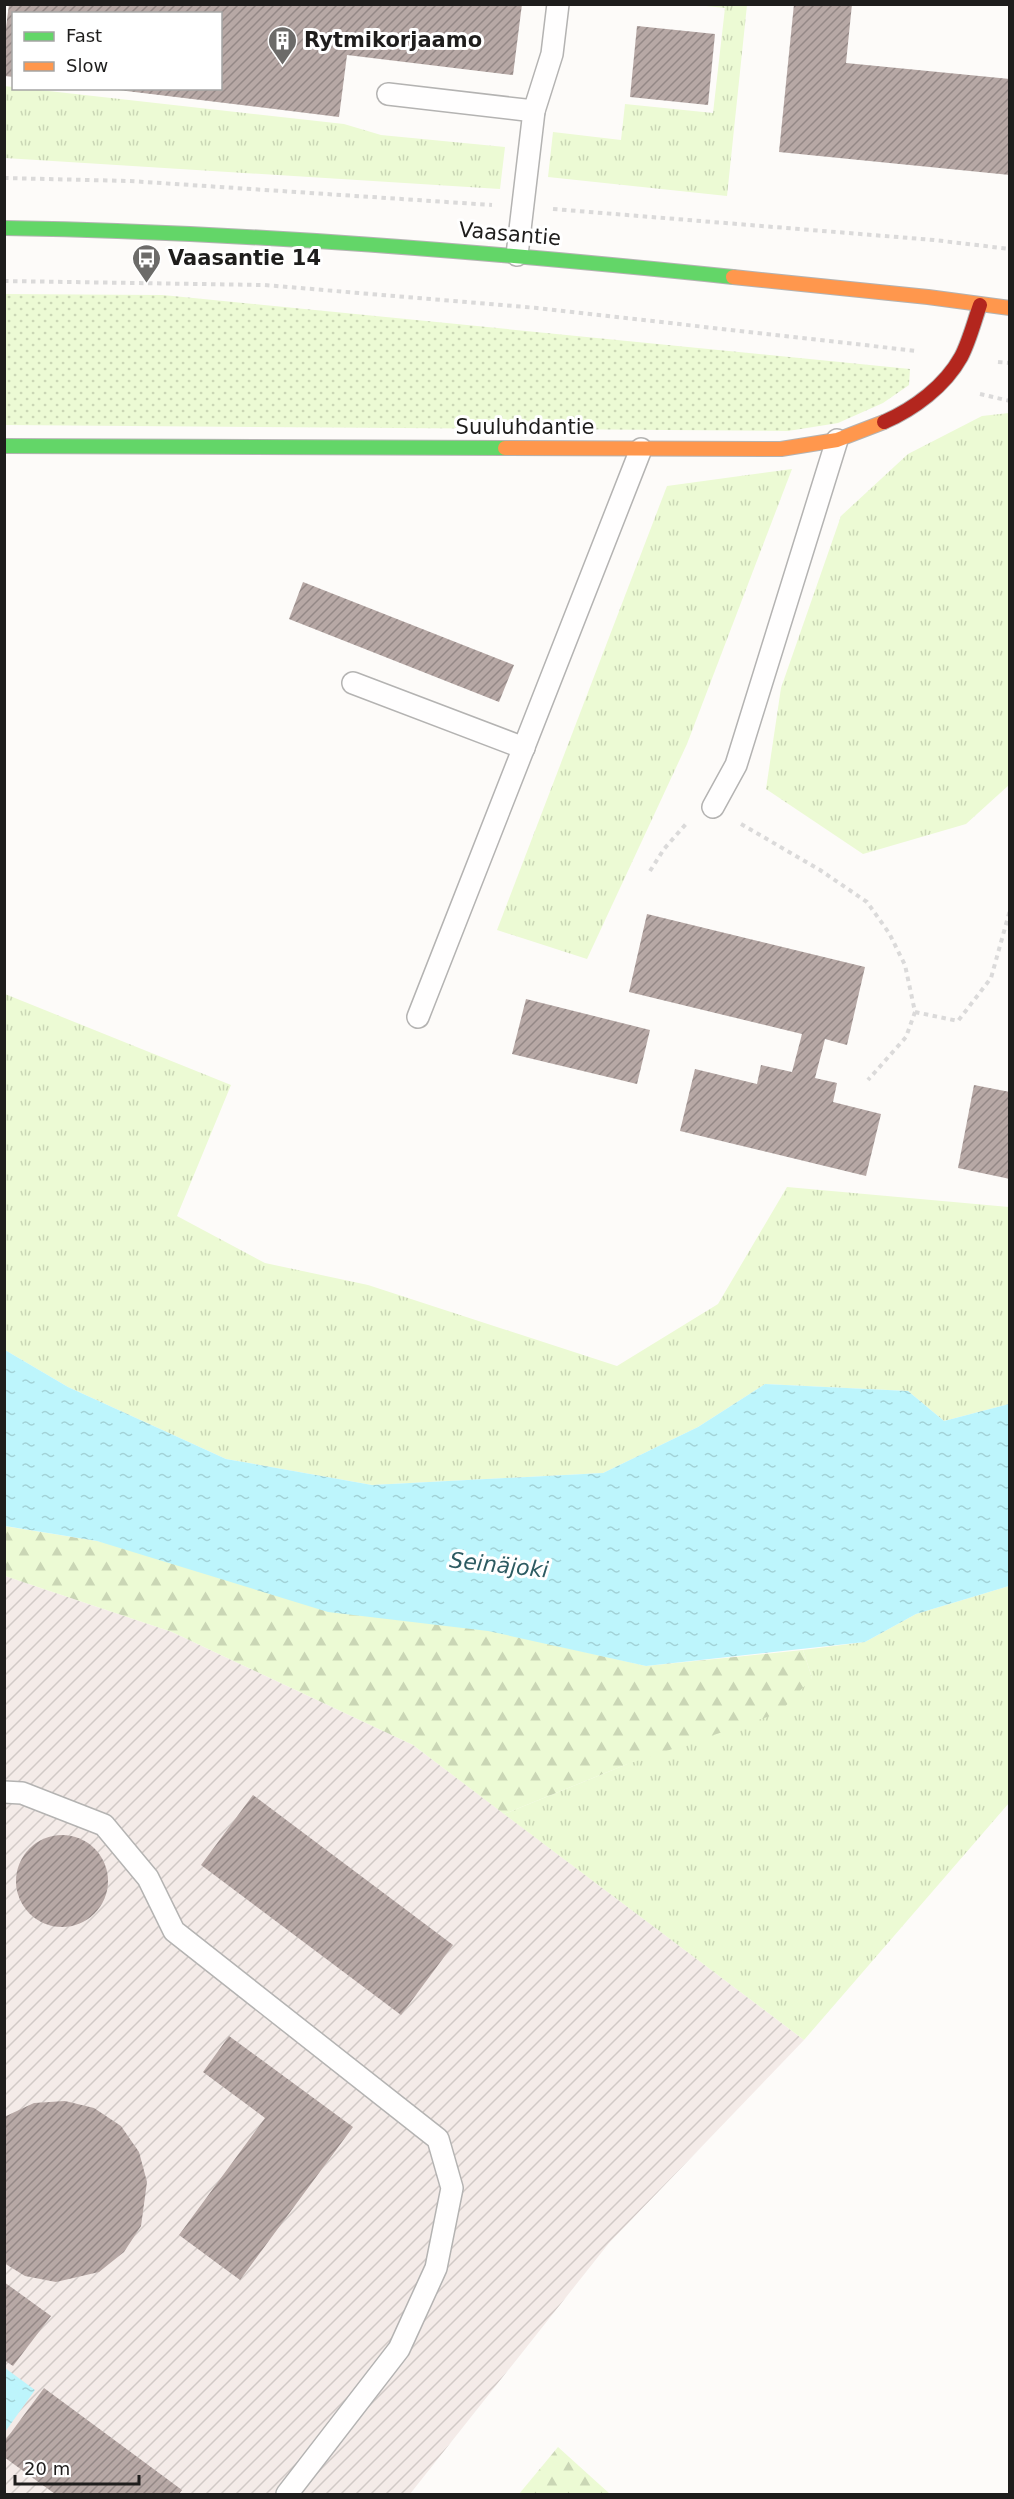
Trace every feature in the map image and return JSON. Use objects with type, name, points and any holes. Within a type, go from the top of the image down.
[{"type":"street","name":"Vaasantie","points":[[4,228],[117,230],[517,255],[1010,308]]},
{"type":"street","name":"Suuluhdantie","points":[[4,446],[781,449],[837,440],[895,417],[938,388],[961,357],[980,305]]},
{"type":"lane","points":[[517,255],[534,111],[552,54],[558,4]]},
{"type":"lane","points":[[388,94],[534,111]]},
{"type":"lane","points":[[713,807],[736,765],[837,440]]},
{"type":"lane","points":[[418,1017],[641,449]]},
{"type":"lane","points":[[353,683],[524,748]]},
{"type":"lane","points":[[4,1792],[22,1793],[104,1825],[148,1878],[174,1931],[438,2139],[452,2188],[436,2268],[399,2349],[287,2494]]},
{"type":"path","points":[[4,178],[130,181],[522,207],[934,240],[1010,249]]},
{"type":"path","points":[[4,280],[264,285],[537,308],[1010,363]]},
{"type":"path","points":[[650,871],[664,849],[690,819],[713,807],[820,870],[867,902],[889,933],[905,965],[915,1012],[906,1037],[868,1080]]},
{"type":"path","points":[[915,1012],[958,1021],[991,978],[1010,910]]},
{"type":"shaded area","points":[[5,1576],[172,1632],[413,1745],[804,2040],[609,2243],[410,2494],[5,2494]]},
{"type":"green space","points":[[696,5],[747,5],[727,196],[548,177],[553,132],[621,140],[625,104],[713,113],[725,8]]},
{"type":"green space","points":[[4,86],[12,87],[12,90],[40,90],[344,124],[381,135],[505,147],[500,189],[5,158]]},
{"type":"green space","points":[[5,294],[163,295],[910,369],[909,385],[883,403],[838,423],[788,431],[5,425]]},
{"type":"green space","points":[[1009,413],[1009,785],[966,824],[863,854],[766,789],[781,688],[841,516],[908,454],[982,416]]},
{"type":"green space","points":[[792,469],[687,744],[587,959],[497,930],[667,486]]},
{"type":"green space","points":[[5,994],[231,1085],[177,1216],[265,1263],[368,1285],[617,1366],[718,1304],[787,1187],[1009,1207],[1009,1404],[944,1421],[908,1391],[765,1384],[698,1427],[603,1473],[372,1485],[226,1459],[68,1387],[5,1350]]},
{"type":"green space","points":[[4,1526],[97,1541],[646,1666],[803,1650],[812,1678],[779,1713],[625,1765],[504,1814],[413,1745],[172,1632],[5,1576]]},
{"type":"green space","points":[[1009,1586],[1009,1803],[804,2040],[504,1814],[625,1765],[812,1678],[803,1650],[865,1642],[916,1614]]},
{"type":"green space","points":[[558,2447],[610,2494],[519,2494]]},
{"type":"water","name":"Seinäjoki","points":[[5,1350],[68,1387],[226,1459],[372,1485],[603,1473],[698,1427],[765,1384],[908,1391],[944,1421],[1009,1404],[1009,1586],[916,1614],[865,1642],[646,1666],[488,1631],[328,1612],[97,1541],[5,1526]]},
{"type":"water","points":[[5,2368],[35,2390],[5,2432]]},
{"type":"building","name":"Rytmikorjaamo","points":[[9,4],[522,4],[513,75],[347,55],[339,117],[118,90],[222,90],[222,12],[12,12],[12,77],[4,76],[4,43]]},
{"type":"building","points":[[794,4],[852,4],[846,63],[1010,79],[1010,175],[779,152]]},
{"type":"building","points":[[637,26],[715,34],[708,105],[630,97]]},
{"type":"building","points":[[303,582],[514,665],[499,702],[289,619]]},
{"type":"building","points":[[647,914],[865,967],[847,1045],[825,1039],[815,1078],[837,1083],[833,1102],[881,1114],[866,1176],[680,1131],[695,1069],[757,1084],[761,1065],[792,1072],[802,1034],[629,992]]},
{"type":"building","points":[[526,999],[650,1030],[637,1084],[512,1054]]},
{"type":"building","points":[[974,1085],[1010,1092],[1010,1179],[958,1168]]},
{"type":"building","points":[[253,1795],[453,1945],[401,2015],[201,1865]]},
{"type":"building","points":[[62,1835],[80,1838],[95,1848],[105,1863],[108,1881],[105,1899],[95,1914],[80,1924],[62,1927],[44,1924],[29,1914],[19,1899],[16,1881],[19,1863],[29,1848],[44,1838]]},
{"type":"building","points":[[229,2036],[353,2127],[240,2280],[179,2235],[265,2118],[203,2072]]},
{"type":"building","points":[[65,2101],[94,2108],[121,2126],[139,2152],[147,2182],[141,2226],[124,2252],[99,2272],[56,2282],[25,2276],[4,2263],[4,2117],[34,2103]]},
{"type":"building","points":[[4,2282],[51,2316],[13,2366],[4,2360]]},
{"type":"building","points":[[44,2388],[182,2490],[179,2494],[55,2494],[4,2457],[4,2442]]},
{"type":"traffic: fast","points":[[4,228],[187,234],[369,245],[551,259],[733,277]]},
{"type":"traffic: fast","points":[[4,446],[505,448]]},
{"type":"traffic: slow","points":[[733,277],[928,297],[1010,308]]},
{"type":"traffic: slow","points":[[505,448],[781,449],[837,440],[884,422]]},
{"type":"traffic: jam","points":[[884,422],[917,403],[946,378],[964,351],[980,305]]},
{"type":"place","name":"Rytmikorjaamo","points":[[283,66]]},
{"type":"place","name":"Vaasantie 14","points":[[147,284]]}]
